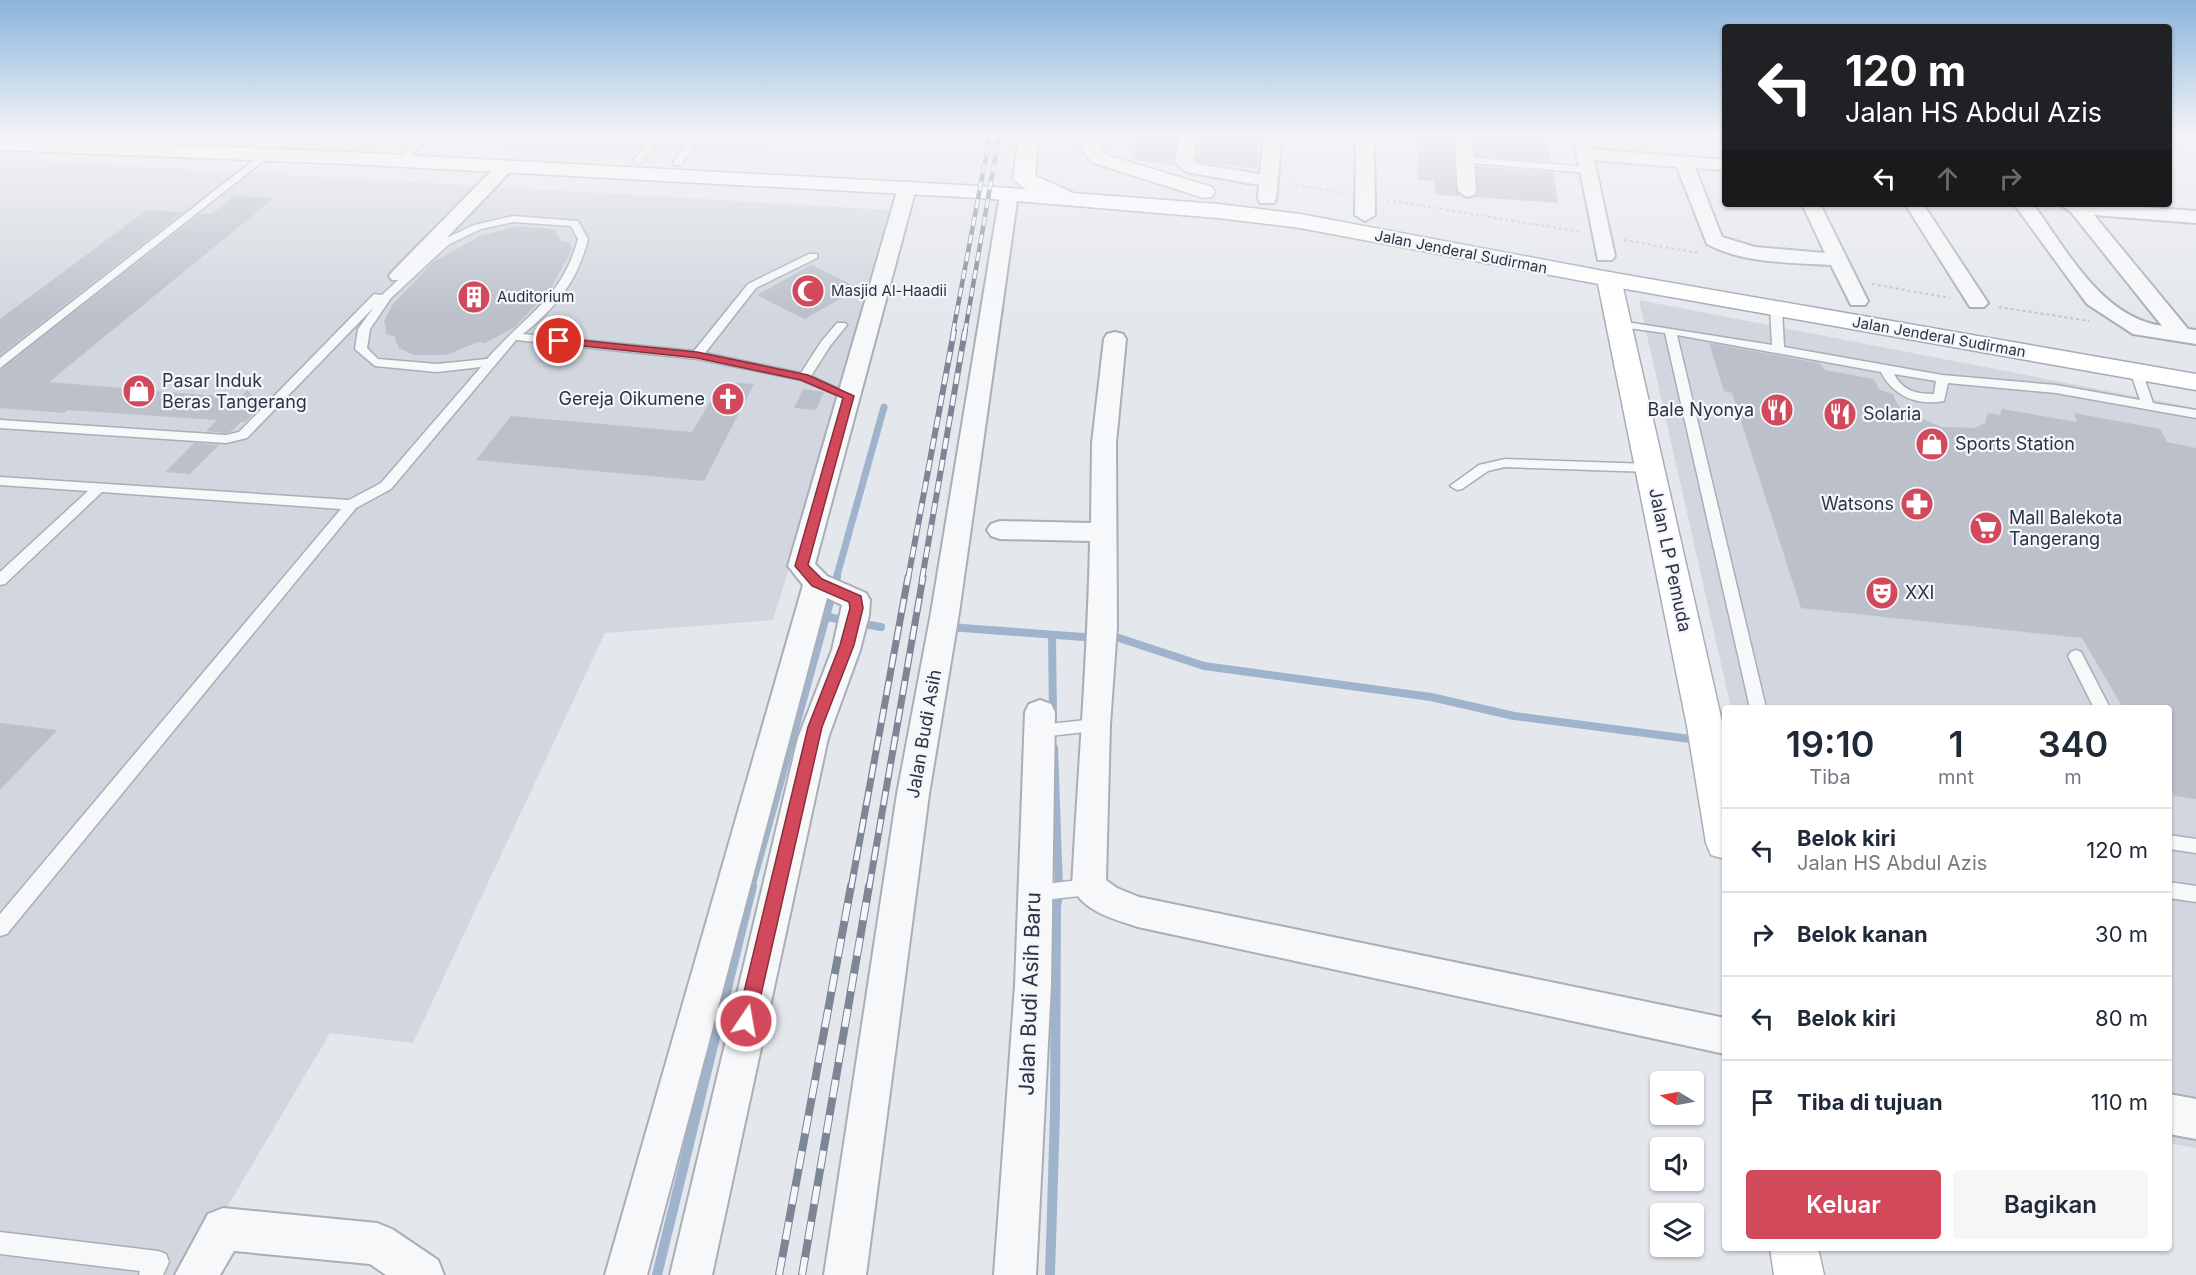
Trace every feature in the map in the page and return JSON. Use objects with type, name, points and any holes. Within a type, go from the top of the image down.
[{"type":"main road","name":"Jalan Jenderal Sudirman","points":[[1053,194],[1068,198],[1173,198],[1191,194]]},
{"type":"main road","name":"Jalan Jenderal Sudirman","points":[[1128,194],[1173,198],[1300,222],[1607,268],[1746,280]]},
{"type":"main road","name":"Jalan Jenderal Sudirman","points":[[1285,194],[1776,308],[2196,382]]},
{"type":"main road","name":"Jalan LP Pemuda","points":[[1607,268],[1705,726],[1722,826]]},
{"type":"main road","name":"Jalan Jenderal Sudirman","points":[[1804,291],[2196,360]]},
{"type":"main road","points":[[1795,1251],[1799,1275]]},
{"type":"street","points":[[399,276],[478,194]]},
{"type":"street","points":[[626,1275],[736,879],[796,726],[831,679],[847,645],[856,600],[824,585],[801,566],[905,194]]},
{"type":"street","name":"Jalan Budi Asih","points":[[845,1275],[913,794],[1016,194]]},
{"type":"street","points":[[1365,194],[1365,214]]},
{"type":"street","points":[[1592,194],[1607,268]]},
{"type":"street","points":[[1696,194],[1714,240],[1719,244],[1740,250],[1838,260]]},
{"type":"street","points":[[1813,207],[1858,301]]},
{"type":"street","points":[[1916,207],[1977,303]]},
{"type":"street","points":[[2025,207],[2090,296],[2141,329],[2189,336]]},
{"type":"street","points":[[2074,207],[2189,336]]},
{"type":"street","points":[[2091,207],[2182,212],[2196,231]]},
{"type":"street","points":[[1115,339],[1104,442],[1103,627],[1095,725],[1089,887],[1105,899],[1138,912],[1722,1035]]},
{"type":"street","points":[[1000,530],[1103,532]]},
{"type":"street","points":[[691,1275],[764,928],[776,883],[796,726],[793,675],[824,585]]},
{"type":"street","points":[[793,675],[831,679]]},
{"type":"street","name":"Jalan Budi Asih Baru","points":[[1016,1275],[1033,985],[1040,722]]},
{"type":"street","points":[[736,879],[776,883]]},
{"type":"street","points":[[725,924],[764,928]]},
{"type":"street","points":[[2172,1115],[2196,1119]]},
{"type":"street","points":[[196,1275],[223,1229],[377,1244],[423,1275]]},
{"type":"lane","points":[[0,364],[216,194]]},
{"type":"lane","points":[[0,928],[351,505],[386,486],[492,362],[513,336],[549,308],[578,265],[583,239],[574,223],[513,219],[478,227],[444,243],[387,296],[364,329],[361,349],[375,362],[437,368],[492,362]]},
{"type":"lane","points":[[697,355],[752,286],[813,256]]},
{"type":"lane","points":[[0,424],[226,439],[243,435],[399,276]]},
{"type":"lane","points":[[1776,308],[1778,349]]},
{"type":"lane","points":[[1620,324],[1778,349],[1942,379],[2056,390],[2196,414]]},
{"type":"lane","points":[[804,378],[825,344],[841,325]]},
{"type":"lane","points":[[1670,331],[1757,705]]},
{"type":"lane","points":[[513,336],[697,355],[804,378],[849,396]]},
{"type":"lane","points":[[1885,369],[1895,389],[1912,397],[1940,398],[1942,379]]},
{"type":"lane","points":[[2136,371],[2147,404]]},
{"type":"lane","points":[[1457,486],[1484,468],[1505,463],[1650,468]]},
{"type":"lane","points":[[0,481],[351,505]]},
{"type":"lane","points":[[0,580],[99,488]]},
{"type":"lane","points":[[2076,656],[2100,705]]},
{"type":"lane","points":[[1040,722],[1095,725]]},
{"type":"lane","points":[[2172,842],[2196,846]]},
{"type":"lane","points":[[1035,893],[1089,887]]},
{"type":"lane","points":[[2172,890],[2196,894]]},
{"type":"lane","points":[[0,1243],[158,1262],[150,1275]]},
{"type":"shaded area","points":[[0,194],[625,194],[891,210],[882,268],[773,620],[605,633],[413,1043],[330,1033],[187,1275],[0,1275]]},
{"type":"shaded area","points":[[1639,300],[2196,408],[2196,1148],[2172,1144],[2172,705],[1730,705]]},
{"type":"building","points":[[1460,194],[1462,196],[1436,195]]},
{"type":"building","points":[[1476,194],[1557,194],[1558,203],[1475,197]]},
{"type":"building","points":[[234,196],[274,198],[49,382],[240,398],[247,390],[256,399],[267,400],[245,422],[241,422],[232,431],[226,433],[206,431],[217,420],[0,408],[0,370],[201,213],[212,214]]},
{"type":"building","points":[[147,210],[183,212],[0,355],[0,319]]},
{"type":"building","name":"Auditorium","points":[[516,226],[554,229],[562,242],[569,242],[572,249],[550,290],[515,327],[485,343],[478,342],[446,355],[414,355],[399,348],[394,336],[387,335],[384,321],[393,304],[433,262],[480,236]]},
{"type":"building","name":"Masjid Al-Haadii","points":[[811,265],[859,288],[805,319],[757,295]]},
{"type":"building","name":"Mall Balekota Tangerang","points":[[1709,343],[1819,363],[1825,370],[1873,379],[1880,390],[1893,394],[1897,404],[1906,412],[1942,427],[1974,428],[1985,423],[1988,413],[2000,415],[2002,409],[2077,422],[2074,413],[2160,429],[2167,442],[2196,448],[2196,799],[2174,796],[2172,792],[2172,705],[2121,705],[2082,638],[1801,608],[1732,393],[1724,391]]},
{"type":"building","points":[[722,382],[754,384],[704,481],[476,460],[511,416],[692,432]]},
{"type":"building","points":[[803,389],[824,392],[816,410],[794,408]]},
{"type":"building","points":[[194,443],[219,445],[190,474],[165,472]]},
{"type":"building","points":[[0,723],[57,730],[0,790]]},
{"type":"waterway","points":[[836,579],[884,407]]},
{"type":"waterway","points":[[826,616],[837,577]]},
{"type":"waterway","points":[[751,888],[826,616]]},
{"type":"waterway","points":[[826,616],[846,621]]},
{"type":"waterway","points":[[858,623],[881,627]]},
{"type":"waterway","points":[[949,627],[1097,638]]},
{"type":"waterway","points":[[1052,636],[1053,718]]},
{"type":"waterway","points":[[1109,638],[1119,638],[1204,666],[1431,697],[1514,716],[1698,740]]},
{"type":"waterway","points":[[1054,748],[1059,886]]},
{"type":"waterway","points":[[657,1275],[752,886]]},
{"type":"waterway","points":[[1050,1275],[1055,1113],[1056,907],[1059,886]]},
{"type":"railway","points":[[953,332],[979,194]]},
{"type":"railway","points":[[965,332],[989,194]]},
{"type":"railway","points":[[908,579],[954,331]]},
{"type":"railway","points":[[922,579],[965,331]]},
{"type":"railway","points":[[851,888],[908,577]]},
{"type":"railway","points":[[869,888],[923,577]]},
{"type":"railway","points":[[779,1275],[851,886]]},
{"type":"railway","points":[[802,1275],[869,886]]},
{"type":"place","name":"Masjid Al-Haadii","points":[[808,291]]},
{"type":"place","name":"Auditorium","points":[[474,297]]},
{"type":"place","name":"Pasar Induk Beras Tangerang","points":[[139,391]]},
{"type":"place","name":"Gereja Oikumene","points":[[728,399]]},
{"type":"place","name":"Bale Nyonya","points":[[1777,410]]},
{"type":"place","name":"Solaria","points":[[1840,414]]},
{"type":"place","name":"Sports Station","points":[[1932,444]]},
{"type":"place","name":"Watsons","points":[[1917,504]]},
{"type":"place","name":"Mall Balekota Tangerang","points":[[1986,528]]},
{"type":"place","name":"XXI","points":[[1882,593]]},
{"type":"route","points":[[559,341],[697,355],[804,378],[849,396],[801,566],[804,572],[817,582],[856,600],[856,608],[847,645],[815,727],[746,1021]]}]
